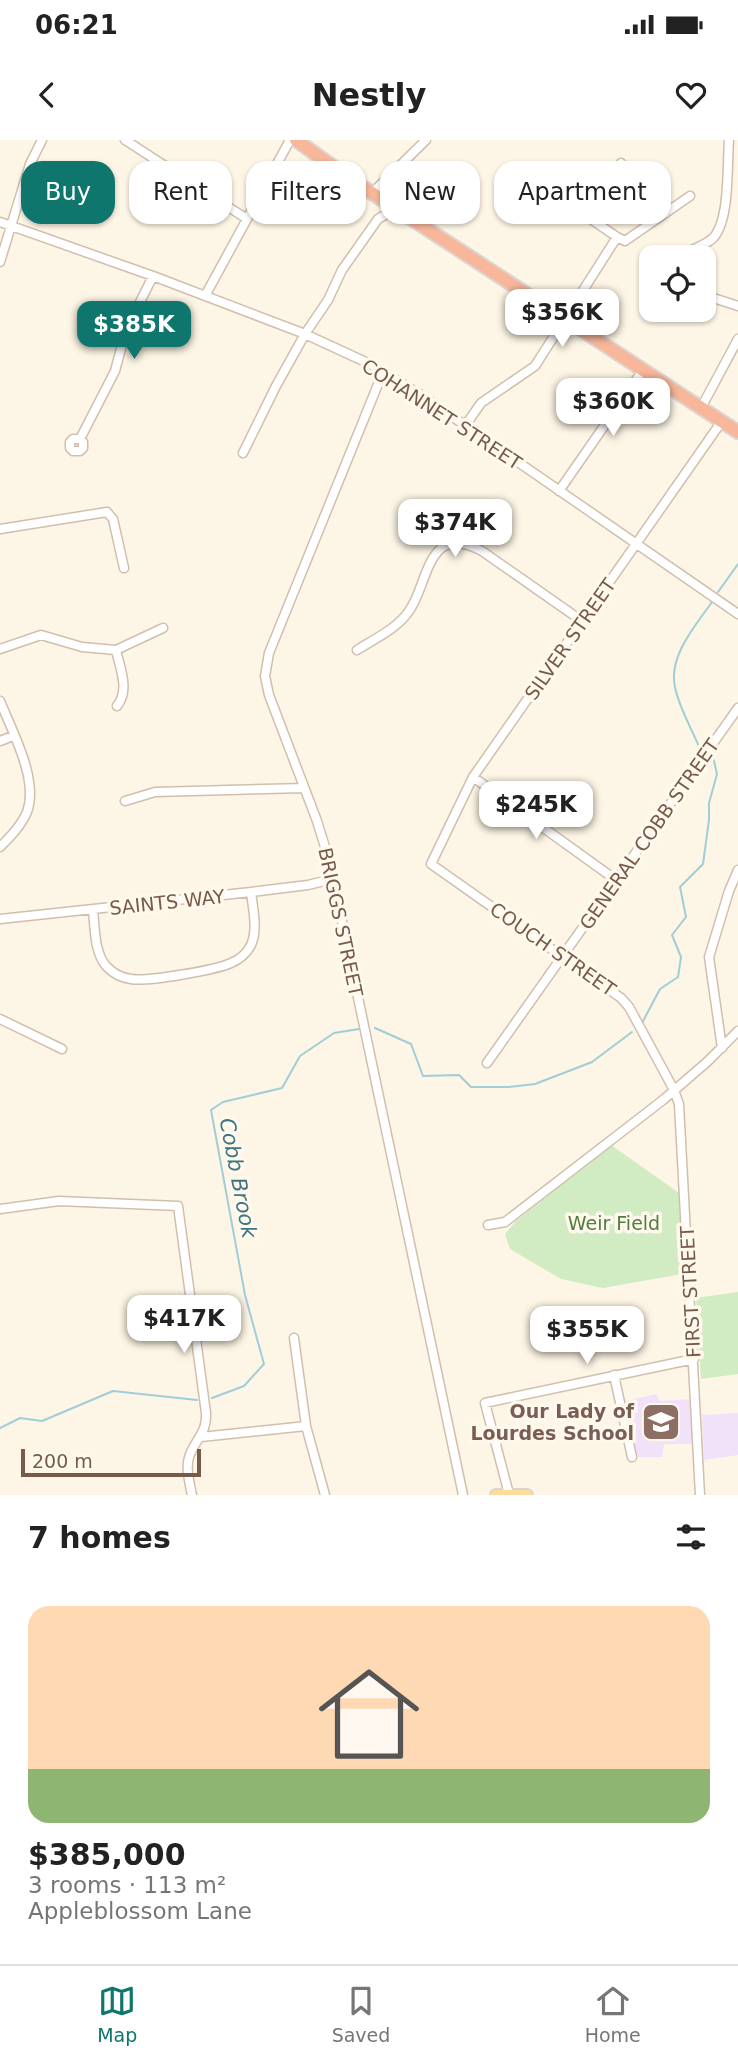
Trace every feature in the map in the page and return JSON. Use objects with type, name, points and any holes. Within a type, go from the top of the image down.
[{"type":"highway","points":[[296,140],[380,198]]},
{"type":"highway","points":[[420,224],[738,432]]},
{"type":"main road","points":[[496,1495],[527,1495]]},
{"type":"street","points":[[0,262],[30,163],[41,140]]},
{"type":"street","points":[[125,140],[246,218]]},
{"type":"street","points":[[278,161],[289,140]]},
{"type":"street","points":[[372,193],[426,140]]},
{"type":"street","points":[[701,245],[719,230],[730,140]]},
{"type":"street","points":[[671,210],[691,196]]},
{"type":"street","points":[[243,453],[342,270],[380,218]]},
{"type":"street","points":[[205,296],[246,221]]},
{"type":"street","name":"COHANNET STREET","points":[[0,222],[305,334],[383,372],[738,614]]},
{"type":"street","points":[[598,224],[625,241],[650,224]]},
{"type":"street","points":[[465,426],[481,403],[536,366],[617,237]]},
{"type":"street","points":[[80,439],[115,371],[126,330],[153,276]]},
{"type":"street","points":[[716,299],[738,306]]},
{"type":"street","points":[[701,408],[738,339]]},
{"type":"street","points":[[559,491],[643,370]]},
{"type":"street","name":"BRIGGS STREET","points":[[383,372],[267,661],[265,680],[325,844],[463,1495]]},
{"type":"street","name":"SILVER STREET","points":[[431,864],[473,777],[722,421]]},
{"type":"street","points":[[0,529],[107,512],[113,519],[124,568]]},
{"type":"street","points":[[357,650],[407,615],[429,563],[444,548],[456,544],[470,545],[482,551],[582,621]]},
{"type":"street","points":[[0,649],[41,635],[82,647],[116,650],[163,628]]},
{"type":"street","points":[[116,650],[125,691],[117,706]]},
{"type":"street","points":[[0,701],[28,775],[30,800],[22,821],[0,847]]},
{"type":"street","name":"GENERAL COBB STREET","points":[[487,1063],[738,708]]},
{"type":"street","points":[[0,741],[13,736]]},
{"type":"street","points":[[473,777],[616,880]]},
{"type":"street","points":[[125,802],[155,792],[304,788]]},
{"type":"street","name":"COUCH STREET","points":[[431,864],[609,987],[629,1006],[674,1090]]},
{"type":"street","points":[[722,1048],[709,957],[738,870]]},
{"type":"street","name":"SAINTS WAY","points":[[0,919],[251,892],[333,879]]},
{"type":"street","points":[[93,910],[99,952],[108,968],[125,978],[152,979],[223,966],[243,956],[255,932],[251,892]]},
{"type":"street","points":[[0,1018],[62,1049]]},
{"type":"street","points":[[488,1225],[505,1222],[674,1090],[738,1031]]},
{"type":"street","name":"FIRST STREET","points":[[674,1090],[680,1104],[700,1495]]},
{"type":"street","points":[[0,1209],[59,1201],[178,1206],[206,1413],[201,1437],[191,1451],[188,1462],[192,1495]]},
{"type":"street","points":[[295,1338],[306,1426],[325,1495]]},
{"type":"street","points":[[509,1494],[485,1403],[694,1359]]},
{"type":"street","points":[[614,1375],[632,1457]]},
{"type":"street","points":[[201,1437],[306,1426]]},
{"type":"shaded area","name":"Our Lady of Lourdes School","points":[[657,1394],[659,1401],[691,1399],[692,1444],[664,1444],[662,1457],[637,1457],[625,1401]]},
{"type":"shaded area","points":[[738,1413],[738,1455],[704,1460],[702,1415]]},
{"type":"green space","name":"Weir Field","points":[[611,1145],[679,1193],[682,1274],[603,1288],[561,1279],[510,1249],[505,1234],[516,1221]]},
{"type":"green space","points":[[738,1292],[738,1374],[701,1379],[696,1298]]},
{"type":"waterway","name":"Cobb Brook","points":[[718,592],[738,564]]},
{"type":"waterway","name":"Cobb Brook","points":[[704,751],[700,749],[683,711],[674,675],[679,653],[712,602]]},
{"type":"waterway","name":"Cobb Brook","points":[[642,1023],[660,989],[678,977],[681,957],[672,935],[686,917],[680,887],[703,864],[709,803],[717,774],[713,757],[709,754]]},
{"type":"waterway","name":"Cobb Brook","points":[[375,1028],[411,1044],[423,1076],[459,1075],[471,1087],[535,1084],[592,1062],[632,1032]]},
{"type":"waterway","name":"Cobb Brook","points":[[212,1398],[244,1386],[264,1364],[245,1295],[211,1110],[223,1102],[282,1088],[300,1056],[334,1033],[359,1029]]},
{"type":"waterway","name":"Cobb Brook","points":[[0,1428],[20,1418],[42,1421],[113,1391],[197,1400]]},
{"type":"place","name":"Our Lady of Lourdes School","points":[[661,1422]]}]
